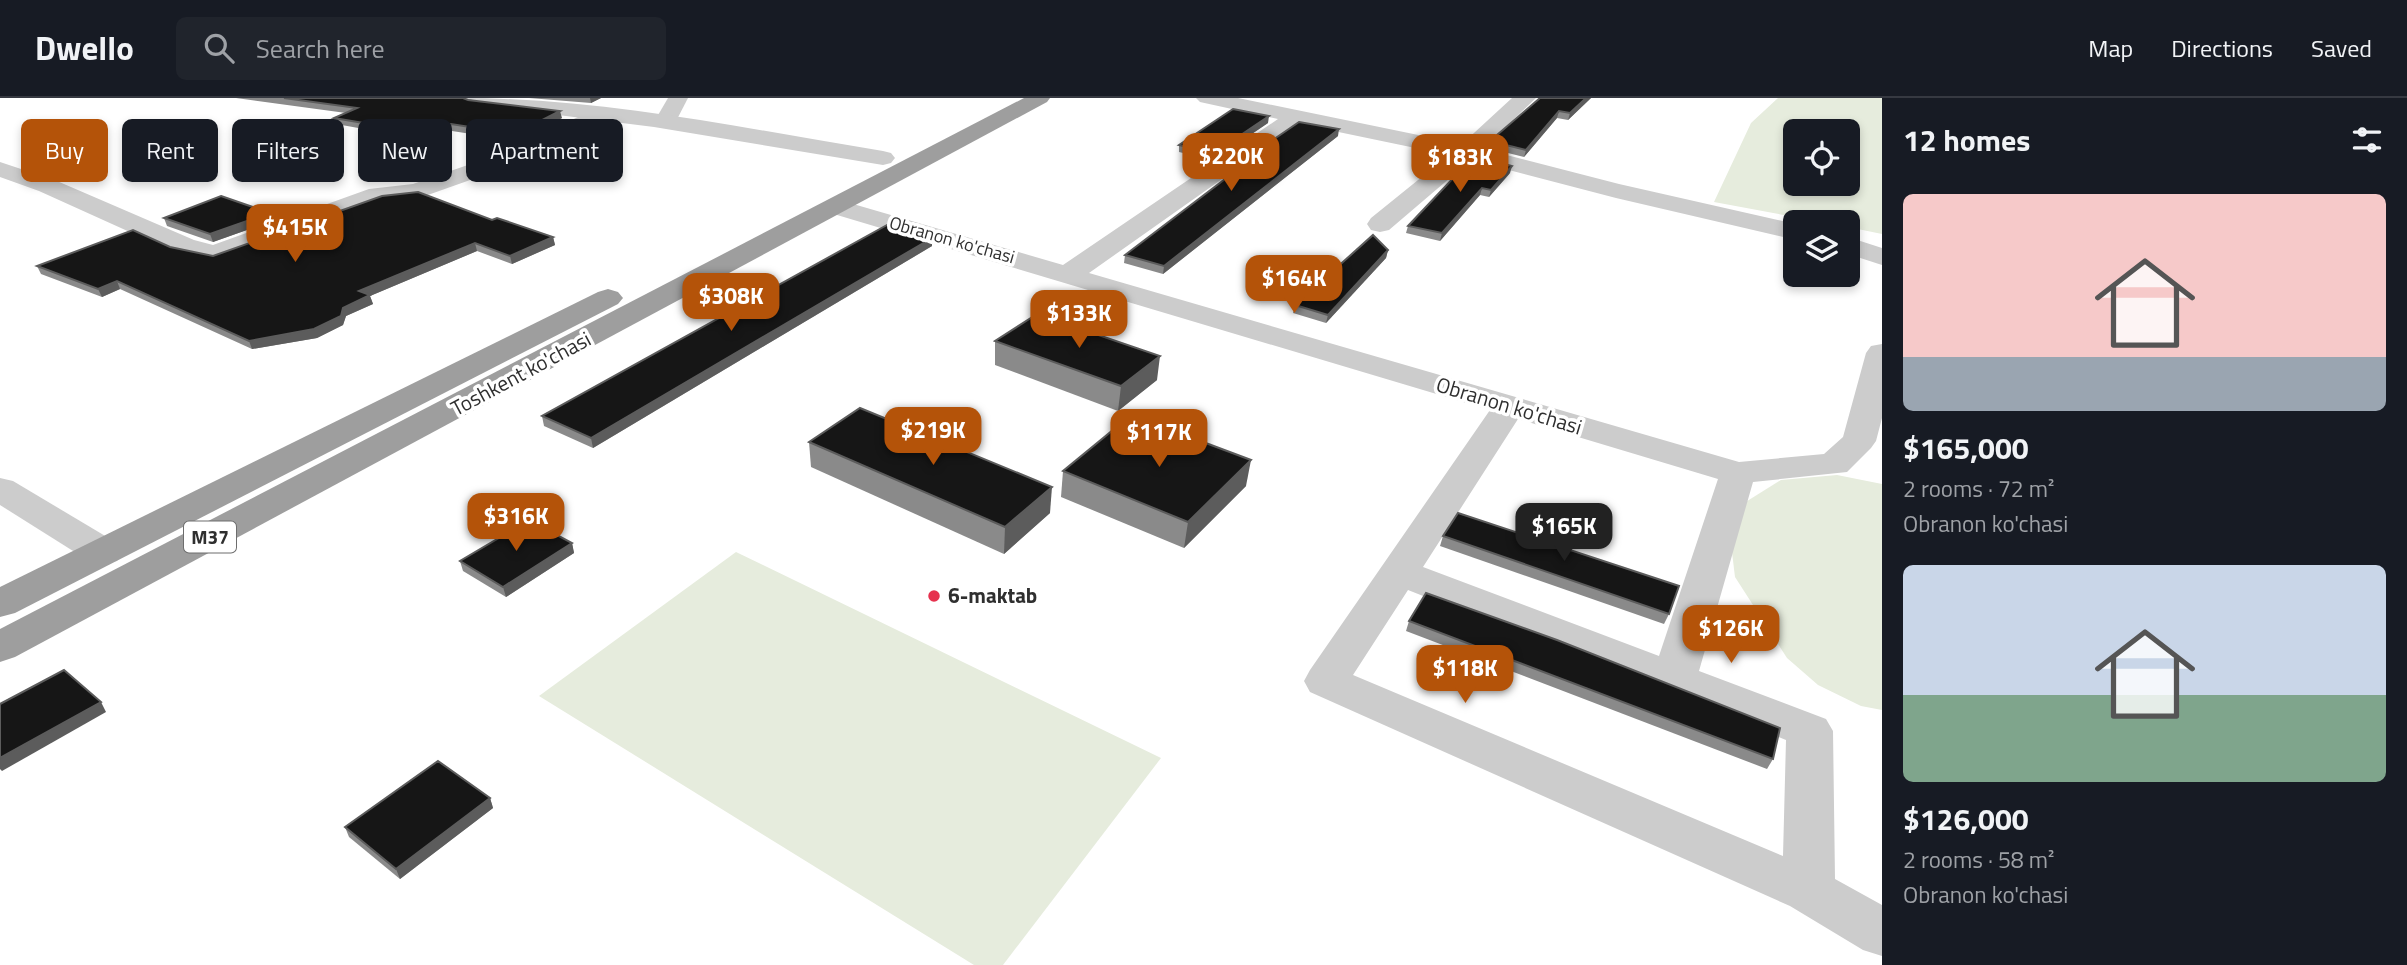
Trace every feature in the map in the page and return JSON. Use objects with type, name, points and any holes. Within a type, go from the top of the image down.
[{"type":"highway","name":"Toshkent ko'chasi","points":[[0,604],[1005,98]]},
{"type":"highway","name":"Toshkent ko'chasi","points":[[0,647],[1040,98]]},
{"type":"street","points":[[470,98],[665,122],[883,158]]},
{"type":"street","points":[[665,122],[678,98]]},
{"type":"street","points":[[1207,98],[1467,152],[1616,191],[1783,229]]},
{"type":"street","points":[[1380,224],[1467,152],[1525,98]]},
{"type":"street","points":[[0,169],[48,186],[184,246],[215,254],[378,194],[416,191],[496,163],[600,114]]},
{"type":"street","points":[[1068,274],[1296,117]]},
{"type":"street","name":"Obranon ko'chasi","points":[[836,206],[1738,473],[1834,464],[1860,441],[1882,353]]},
{"type":"street","points":[[1860,249],[1882,257]]},
{"type":"street","points":[[1510,406],[1326,681],[1809,890],[1882,933]]},
{"type":"street","points":[[1674,678],[1738,473]]},
{"type":"street","points":[[0,489],[103,552]]},
{"type":"street","points":[[1399,572],[1810,731],[1809,890]]},
{"type":"green space","points":[[1778,98],[1882,98],[1882,234],[1860,229],[1860,210],[1783,210],[1783,215],[1714,202],[1751,123]]},
{"type":"green space","points":[[1837,475],[1882,484],[1882,710],[1861,706],[1818,685],[1787,658],[1735,577],[1730,536],[1744,503],[1781,480]]},
{"type":"green space","points":[[736,552],[1161,758],[1003,965],[974,965],[539,696]]},
{"type":"building","points":[[284,98],[463,98],[560,111],[544,119],[466,119],[466,126],[452,124],[452,119],[358,119],[358,122],[334,118],[357,108]]},
{"type":"building","points":[[1540,98],[1586,98],[1570,113],[1559,111],[1526,150],[1490,141]]},
{"type":"building","points":[[1233,109],[1269,116],[1214,153],[1179,145]]},
{"type":"building","points":[[1299,122],[1339,129],[1164,266],[1125,255],[1250,160],[1245,159]]},
{"type":"building","points":[[1474,156],[1512,166],[1491,190],[1482,188],[1442,233],[1408,226]]},
{"type":"building","points":[[418,192],[492,220],[497,218],[553,237],[510,256],[475,243],[359,291],[370,295],[343,308],[341,316],[314,329],[249,341],[117,281],[98,289],[37,266],[133,230],[170,247],[213,256],[382,196]]},
{"type":"building","points":[[221,196],[270,213],[210,234],[164,218]]},
{"type":"building","points":[[887,225],[932,238],[591,438],[542,416]]},
{"type":"building","points":[[1373,235],[1388,250],[1328,315],[1295,305]]},
{"type":"building","points":[[1037,314],[1160,356],[1121,386],[995,341]]},
{"type":"building","points":[[860,408],[1052,487],[1005,527],[809,442]]},
{"type":"building","points":[[1124,421],[1180,442],[1187,436],[1251,460],[1188,522],[1063,471]]},
{"type":"building","points":[[1458,513],[1679,586],[1669,614],[1443,536]]},
{"type":"building","points":[[529,520],[572,543],[503,587],[460,561]]},
{"type":"building","points":[[1426,593],[1557,640],[1780,728],[1773,759],[1409,621]]},
{"type":"building","points":[[64,670],[101,702],[0,758],[0,704]]},
{"type":"building","points":[[438,761],[490,798],[396,869],[345,827]]},
{"type":"place","name":"6-maktab","points":[[934,596]]}]
